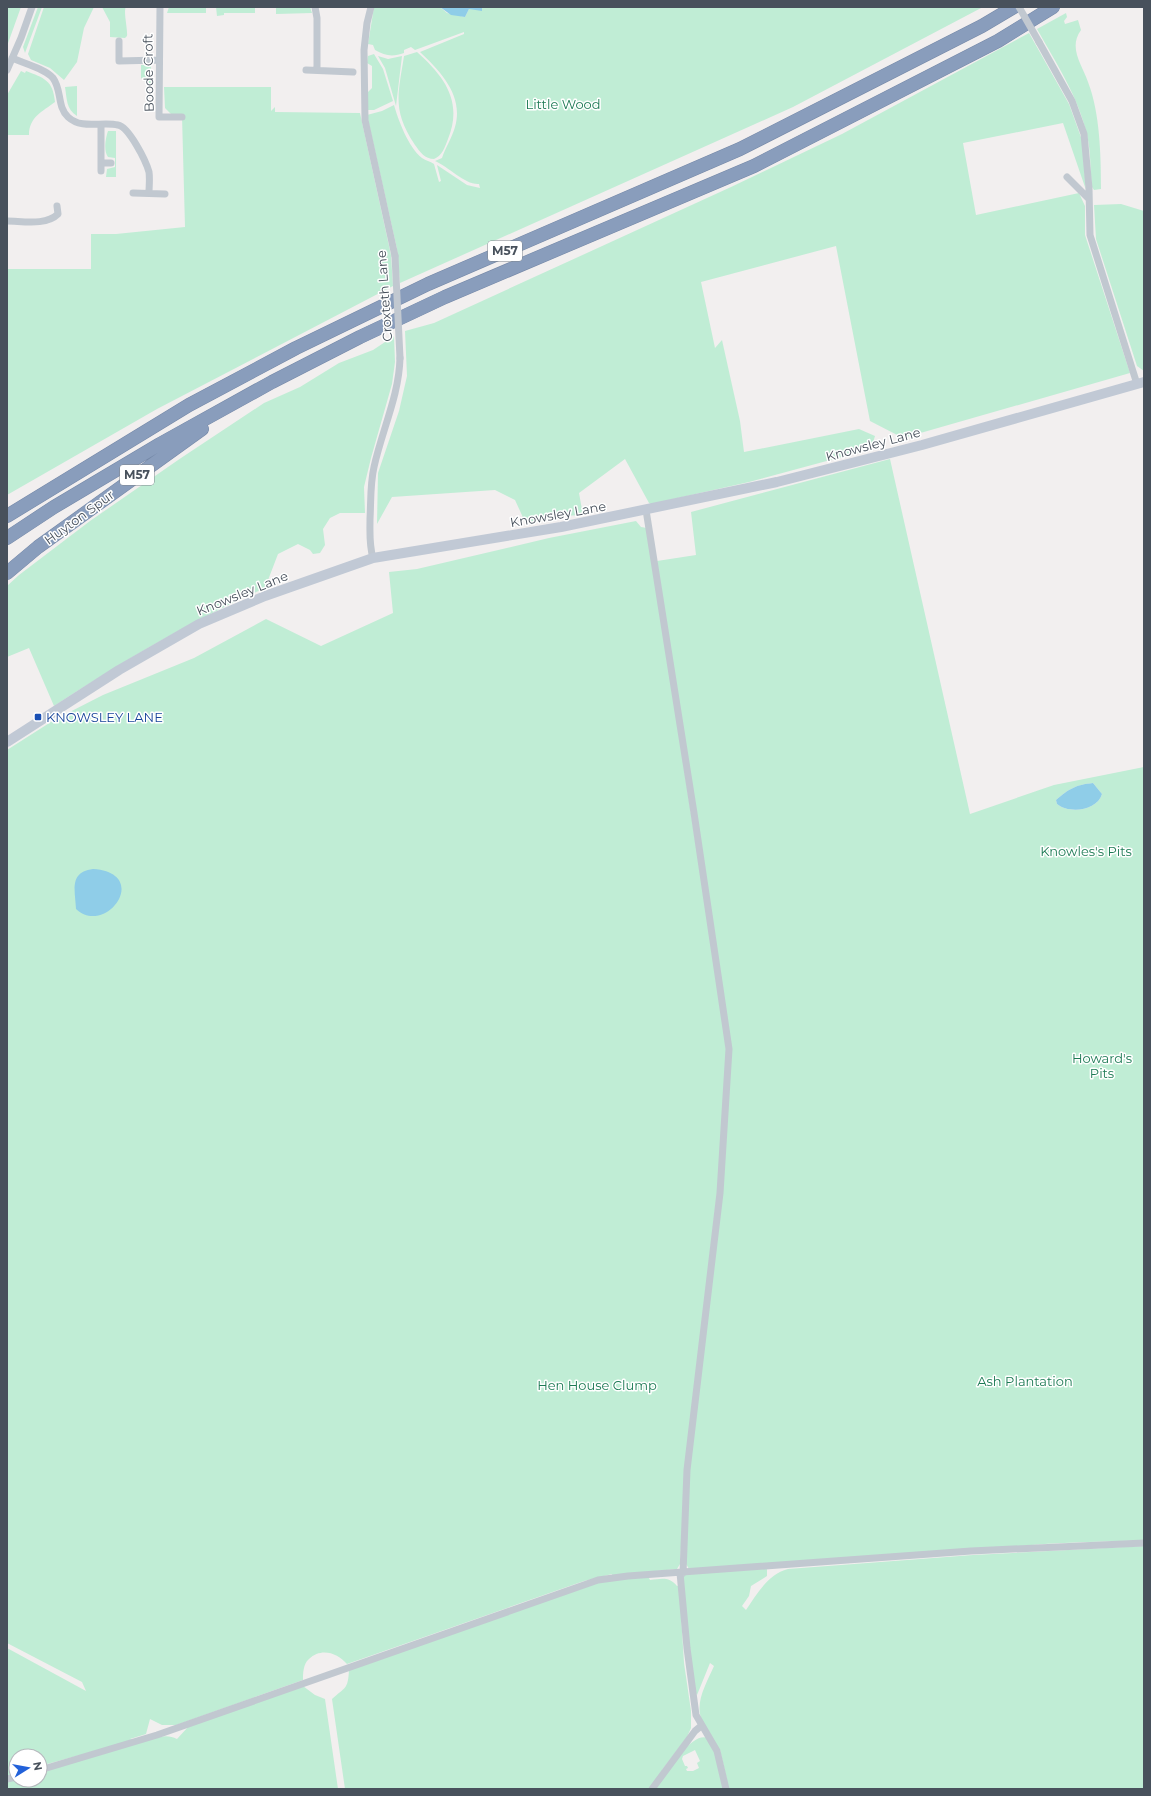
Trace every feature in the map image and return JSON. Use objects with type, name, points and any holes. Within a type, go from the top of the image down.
[{"type":"highway","name":"M57","points":[[7,516],[189,405],[296,348],[428,284],[740,149],[982,26],[1014,7]]},
{"type":"highway","name":"M57","points":[[7,538],[123,466],[272,382],[360,337],[445,297],[754,166],[998,41],[1054,7]]},
{"type":"highway","name":"Huyton Spur","points":[[7,573],[38,547],[177,446],[272,382]]},
{"type":"main road","name":"Knowsley Lane","points":[[7,742],[119,670],[199,624],[265,596],[373,558],[561,527],[777,482],[922,445],[1140,383]]},
{"type":"street","points":[[7,70],[32,7]]},
{"type":"street","name":"Boode Croft","points":[[160,7],[159,117],[182,117]]},
{"type":"street","points":[[315,7],[317,18],[317,70]]},
{"type":"street","name":"Croxteth Lane","points":[[371,7],[367,23],[364,50],[364,113],[395,256],[400,358],[398,382],[371,484],[370,542],[373,558]]},
{"type":"street","points":[[1019,7],[1072,101],[1084,134],[1090,234],[1140,383]]},
{"type":"street","points":[[119,41],[119,61],[159,60]]},
{"type":"street","points":[[12,58],[47,73],[53,78],[64,113],[73,121],[83,124],[118,125],[124,127],[129,132],[147,168],[149,193]]},
{"type":"street","points":[[306,70],[353,72]]},
{"type":"street","points":[[101,124],[101,171]]},
{"type":"street","points":[[101,163],[111,163]]},
{"type":"street","points":[[1068,177],[1089,199]]},
{"type":"street","points":[[133,193],[165,194]]},
{"type":"street","points":[[7,221],[46,221],[53,219],[58,214],[57,206]]},
{"type":"street","points":[[646,510],[698,836],[729,1049],[720,1193],[687,1470],[682,1573],[686,1648],[696,1715],[701,1726],[717,1751],[726,1789]]},
{"type":"street","points":[[48,1768],[156,1735],[591,1582],[614,1577],[971,1551],[1144,1543]]},
{"type":"street","points":[[652,1789],[695,1731],[701,1726]]},
{"type":"green space","points":[[7,7],[21,7],[7,46]]},
{"type":"green space","points":[[38,7],[42,7],[25,53],[23,47]]},
{"type":"green space","points":[[44,7],[94,7],[84,28],[77,62],[64,80],[50,68],[31,60],[28,54]]},
{"type":"green space","points":[[102,7],[126,7],[127,36],[125,38],[110,37],[110,22]]},
{"type":"green space","points":[[169,7],[206,7],[206,13],[167,13]]},
{"type":"green space","points":[[216,7],[255,7],[255,13],[224,13],[224,15],[217,16]]},
{"type":"green space","points":[[276,7],[310,7],[312,13],[276,14]]},
{"type":"green space","name":"Little Wood","points":[[374,7],[440,7],[447,13],[465,17],[469,9],[482,8],[478,7],[983,7],[793,107],[400,283],[397,249],[367,115],[382,111],[394,105],[401,125],[412,147],[422,158],[434,164],[439,182],[441,181],[437,165],[467,185],[480,188],[479,184],[468,182],[435,161],[442,158],[454,131],[457,116],[456,105],[449,85],[443,76],[420,52],[464,34],[464,32],[415,50],[411,47],[404,50],[404,53],[393,55],[382,54],[375,50],[373,45],[368,44]]},
{"type":"green space","points":[[1066,13],[1067,17],[1064,21],[1065,24],[1078,20],[1081,30],[1077,37],[1076,50],[1092,94],[1095,107],[1100,148],[1101,189],[1094,190],[1092,187],[1087,135],[1078,107],[1066,80],[1037,29]]},
{"type":"green space","points":[[1029,33],[1069,104],[1082,140],[1086,190],[1063,123],[963,143],[976,215],[1079,193],[1085,206],[1085,235],[1130,373],[903,438],[870,421],[836,246],[701,282],[715,348],[722,340],[740,421],[744,452],[859,429],[875,436],[871,449],[749,482],[651,504],[649,503],[625,459],[579,493],[583,515],[561,516],[526,524],[515,500],[495,490],[392,497],[377,524],[378,473],[399,411],[407,376],[405,331],[434,323],[731,187],[842,134]]},
{"type":"green space","points":[[417,52],[436,71],[443,81],[449,91],[452,102],[452,126],[448,139],[441,153],[434,159],[425,156],[417,148],[408,133],[400,112],[399,92],[404,56]]},
{"type":"green space","points":[[374,54],[383,69],[393,101],[374,110],[368,110],[367,93],[372,88],[372,66],[367,63],[368,56]]},
{"type":"green space","points":[[378,56],[388,59],[402,56],[396,106],[385,68]]},
{"type":"green space","points":[[141,65],[151,66],[151,84],[141,78]]},
{"type":"green space","points":[[21,71],[25,73],[26,71],[32,73],[43,78],[50,84],[55,102],[34,119],[31,124],[29,135],[7,135],[7,95]]},
{"type":"green space","points":[[77,86],[77,116],[69,107],[65,87]]},
{"type":"green space","points":[[164,87],[271,87],[271,111],[275,107],[275,112],[360,113],[391,255],[393,286],[157,409],[7,495],[7,269],[91,269],[91,234],[116,234],[185,227],[182,116],[171,114],[165,108]]},
{"type":"green space","points":[[108,131],[116,131],[116,177],[106,177],[107,169],[115,167],[115,158],[108,157],[106,154],[105,147]]},
{"type":"green space","points":[[1121,204],[1144,211],[1144,371],[1137,366],[1096,239],[1094,205]]},
{"type":"green space","points":[[394,336],[395,362],[392,384],[364,487],[365,513],[340,513],[330,518],[323,529],[325,545],[320,553],[313,554],[310,550],[298,544],[278,554],[265,588],[183,628],[54,706],[29,648],[7,657],[7,586],[19,575],[90,521],[264,403],[300,387],[339,363],[373,350]]},
{"type":"green space","points":[[890,459],[970,814],[1054,785],[1144,767],[1144,1540],[1058,1543],[1014,1547],[972,1554],[964,1549],[742,1565],[743,1570],[767,1568],[767,1576],[751,1586],[749,1596],[742,1606],[746,1610],[759,1591],[769,1580],[775,1575],[788,1569],[973,1555],[1144,1546],[1144,1789],[345,1789],[332,1699],[347,1685],[349,1670],[583,1587],[611,1579],[612,1574],[584,1581],[347,1664],[334,1654],[324,1652],[319,1653],[307,1661],[304,1669],[303,1680],[176,1725],[162,1725],[150,1719],[146,1734],[130,1739],[142,1741],[165,1736],[177,1739],[188,1727],[303,1686],[315,1695],[325,1699],[338,1789],[7,1789],[8,1782],[8,1788],[48,1788],[48,1770],[79,1761],[80,1755],[48,1764],[48,1748],[8,1748],[7,1776],[7,1648],[86,1691],[82,1682],[7,1643],[7,750],[54,720],[103,695],[194,658],[266,619],[321,646],[393,613],[389,572],[417,569],[549,538],[636,521],[641,527],[647,528],[696,846],[702,854],[657,561],[696,555],[691,512]],"holes":[[[1093,783],[1102,794],[1095,804],[1075,810],[1068,809],[1057,804],[1056,800],[1069,790],[1077,786]],[[719,1176],[723,1178],[688,1475],[685,1562],[689,1569],[698,1569],[697,1573],[686,1574],[682,1577],[682,1585],[677,1586],[668,1579],[650,1580],[646,1572],[677,1569],[680,1564],[686,1459]],[[686,1610],[688,1634],[684,1636],[684,1642],[690,1649],[694,1689],[697,1695],[710,1663],[714,1666],[704,1689],[699,1708],[701,1719],[710,1733],[708,1738],[702,1737],[690,1743],[666,1772],[662,1770],[687,1737],[691,1728],[691,1711],[684,1663],[681,1615]],[[695,1750],[700,1761],[697,1763],[699,1768],[693,1771],[687,1771],[686,1769],[688,1768],[685,1766],[682,1759],[683,1756]],[[720,1750],[727,1780],[722,1783],[715,1751]]]},
{"type":"water","points":[[440,7],[478,7],[482,8],[482,11],[469,9],[465,17],[451,15]]},
{"type":"water","points":[[1093,783],[1102,794],[1095,804],[1075,810],[1062,807],[1057,804],[1056,800],[1069,790],[1077,786]]},
{"type":"water","points":[[93,869],[110,873],[119,881],[121,891],[118,901],[110,910],[100,915],[88,915],[76,909],[75,883],[77,878],[85,871]]},
{"type":"place","name":"KNOWSLEY LANE","points":[[38,717]]},
{"type":"park label","name":"Knowles's Pits","points":[[1086,851]]},
{"type":"park label","name":"Howard's Pits","points":[[1102,1066]]},
{"type":"park label","name":"Ash Plantation","points":[[1025,1381]]},
{"type":"park label","name":"Hen House Clump","points":[[597,1385]]}]
